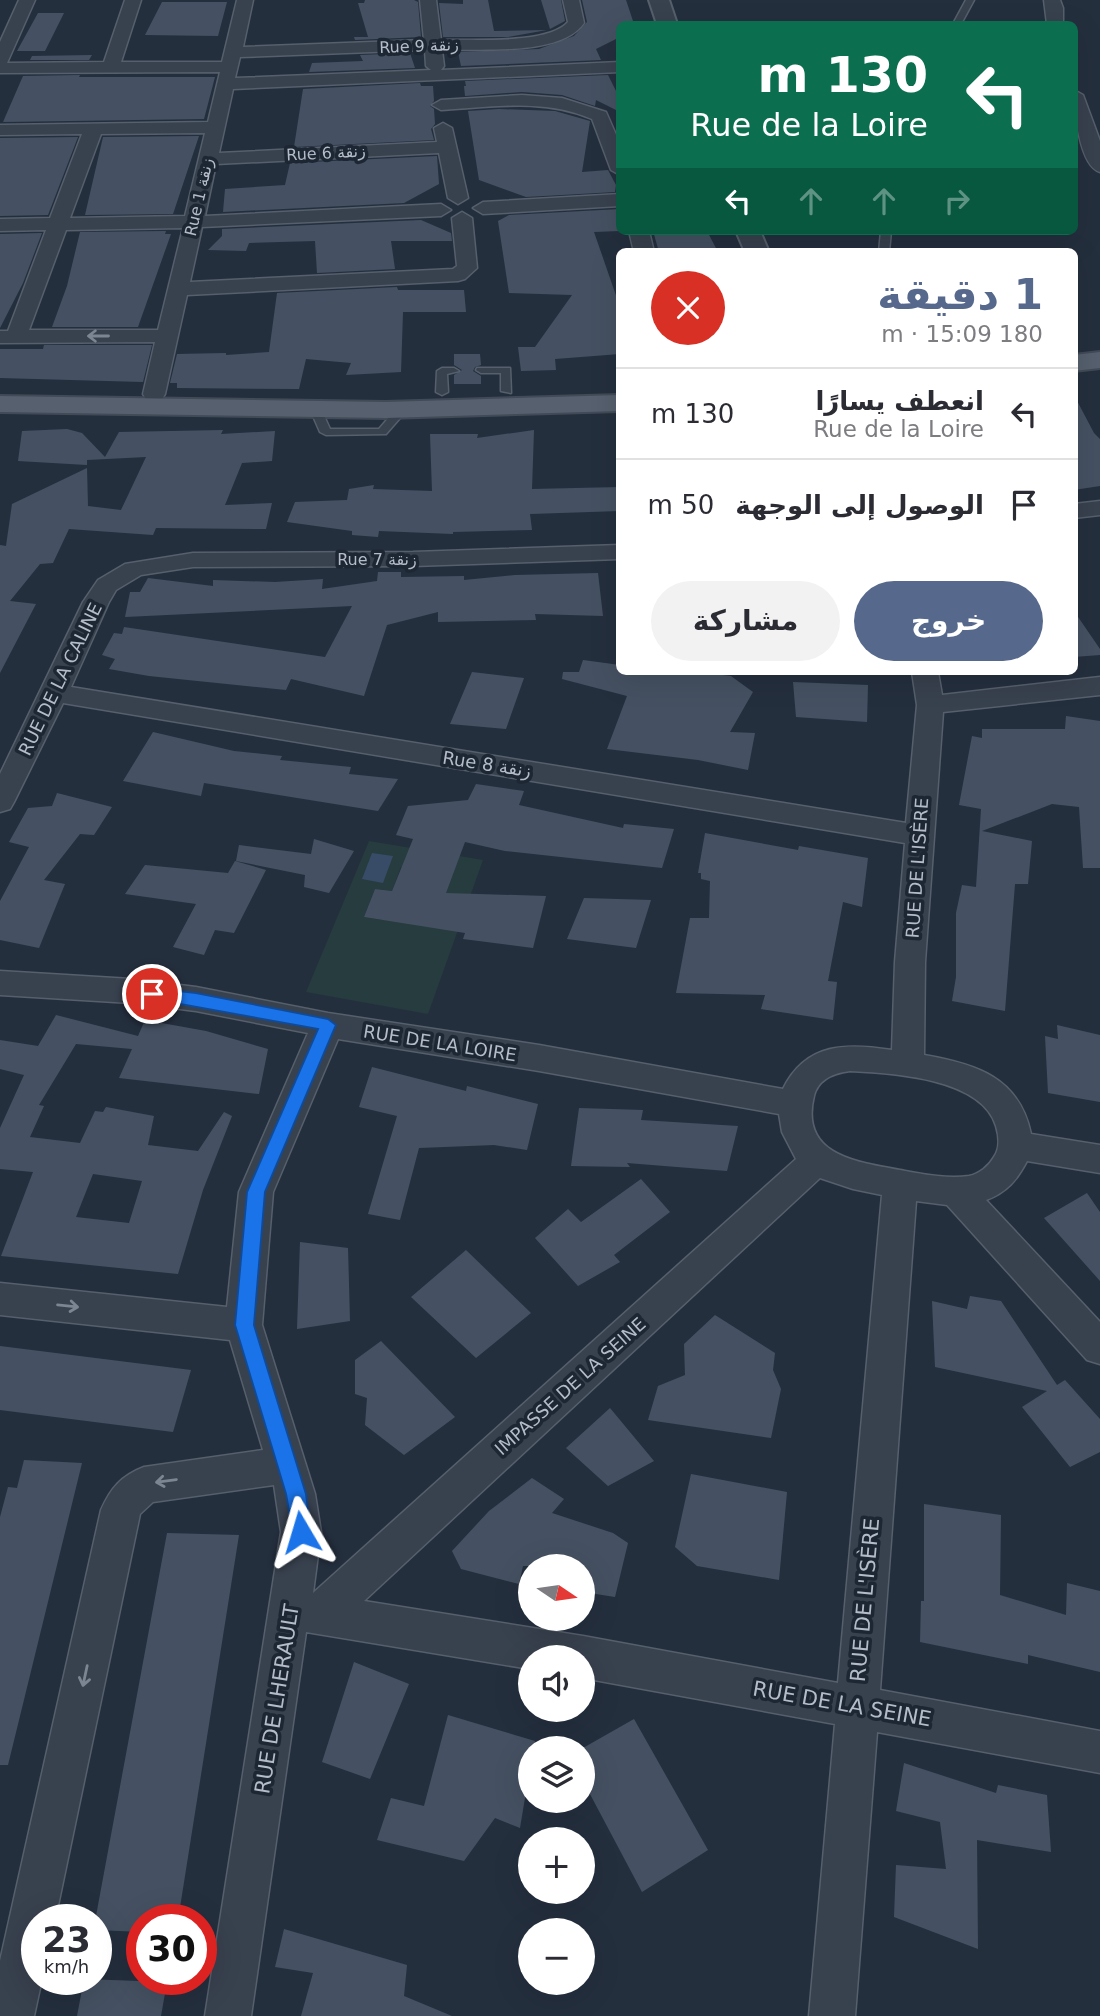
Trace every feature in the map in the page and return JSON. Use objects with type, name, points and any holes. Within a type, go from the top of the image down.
[{"type":"main road","points":[[1078,346],[1100,343]]},
{"type":"main road","points":[[1078,363],[1100,360]]},
{"type":"main road","points":[[0,390],[153,394],[448,382],[507,391],[616,387]]},
{"type":"main road","points":[[0,404],[401,410],[616,403]]},
{"type":"street","points":[[110,69],[133,0]]},
{"type":"street","name":"Rue 1 زنقة","points":[[153,394],[245,0]]},
{"type":"street","points":[[428,0],[446,147],[458,198]]},
{"type":"street","name":"Rue 9 زنقة","points":[[230,68],[433,46],[552,39],[569,31],[576,23],[571,0]]},
{"type":"street","points":[[640,0],[645,21]]},
{"type":"street","points":[[659,0],[666,21]]},
{"type":"street","points":[[1052,0],[1055,21]]},
{"type":"street","points":[[0,61],[22,2]]},
{"type":"street","points":[[0,68],[230,68],[436,75],[616,67]]},
{"type":"street","points":[[441,105],[560,102],[586,108],[600,116],[616,159]]},
{"type":"street","points":[[1078,106],[1100,166]]},
{"type":"street","points":[[0,130],[216,127]]},
{"type":"street","points":[[93,130],[58,225],[8,337],[167,335]]},
{"type":"street","name":"Rue 6 زنقة","points":[[207,159],[446,147]]},
{"type":"street","points":[[441,210],[444,203],[458,198],[476,200],[483,208]]},
{"type":"street","points":[[0,225],[192,222],[441,210],[448,216],[463,218],[477,215],[483,208],[616,200]]},
{"type":"street","points":[[178,289],[458,275],[466,272],[467,265],[463,218]]},
{"type":"street","points":[[1078,511],[1100,508]]},
{"type":"street","name":"Rue 7 زنقة","points":[[134,569],[193,560],[413,559],[616,552]]},
{"type":"street","name":"RUE DE LA CALINE","points":[[0,802],[9,769],[55,693],[96,602],[107,585],[134,569]]},
{"type":"street","name":"RUE DE L'ISÈRE","points":[[908,1065],[910,962],[930,705],[925,675]]},
{"type":"street","points":[[930,705],[1100,686]]},
{"type":"street","name":"Rue 8 زنقة","points":[[55,693],[919,835]]},
{"type":"street","name":"RUE DE LA LOIRE","points":[[0,983],[131,991],[196,999],[328,1025],[539,1058],[796,1104]]},
{"type":"street","name":"RUE DE LHERAULT","points":[[228,2016],[306,1612],[296,1494],[244,1325],[256,1192],[328,1025]]},
{"type":"street","points":[[850,1058],[908,1065],[954,1073],[987,1088],[1009,1113],[1015,1145],[1005,1170],[976,1188],[957,1192],[900,1184],[846,1174],[818,1159],[800,1138],[795,1122],[796,1104],[800,1089],[809,1074],[830,1062],[850,1058]]},
{"type":"street","points":[[1015,1145],[1100,1159]]},
{"type":"street","name":"IMPASSE DE LA SEINE","points":[[306,1612],[818,1159]]},
{"type":"street","name":"RUE DE L'ISÈRE","points":[[832,2016],[900,1184]]},
{"type":"street","points":[[957,1192],[1100,1348]]},
{"type":"street","points":[[0,1299],[244,1325]]},
{"type":"street","points":[[11,2016],[121,1510],[127,1499],[144,1485],[285,1465]]},
{"type":"street","name":"RUE DE LA SEINE","points":[[306,1612],[518,1647]]},
{"type":"street","name":"RUE DE LA SEINE","points":[[595,1659],[1100,1752]]},
{"type":"lane","points":[[959,21],[970,0]]},
{"type":"lane","points":[[481,370],[506,370],[507,391]]},
{"type":"green space","points":[[369,841],[483,860],[428,1014],[306,992]],"holes":[[[401,867],[426,872],[446,894],[436,905],[428,927],[383,916],[382,920],[364,917],[375,889],[392,891]]]},
{"type":"water","points":[[372,853],[393,856],[383,883],[362,879]]},
{"type":"building","points":[[365,0],[418,2],[421,37],[355,40],[354,37],[368,37],[358,3],[364,3]]},
{"type":"building","points":[[463,0],[488,0],[494,31],[547,30],[508,37],[443,37],[439,3],[463,4]]},
{"type":"building","points":[[541,0],[561,0],[565,21],[550,29]]},
{"type":"building","points":[[582,0],[626,0],[633,21],[616,21],[616,39],[596,49],[601,60],[461,66],[458,52],[539,49],[574,36],[587,22]]},
{"type":"building","points":[[162,2],[227,2],[218,36],[145,35]]},
{"type":"building","points":[[38,13],[64,13],[45,51],[17,51]]},
{"type":"building","points":[[410,53],[415,68],[309,72],[312,63],[363,61],[360,55]]},
{"type":"building","points":[[92,55],[89,60],[30,60],[32,56]]},
{"type":"building","points":[[80,75],[79,77],[215,77],[204,119],[3,122],[23,76]]},
{"type":"building","points":[[608,75],[616,91],[616,110],[596,100],[595,106],[562,95],[522,92],[465,96],[465,81]]},
{"type":"building","points":[[420,83],[421,86],[433,86],[434,101],[430,106],[434,109],[435,124],[431,129],[434,140],[294,147],[303,89]]},
{"type":"building","points":[[468,111],[555,111],[590,121],[582,172],[608,170],[616,185],[615,192],[526,197],[479,180]]},
{"type":"building","points":[[199,136],[173,214],[85,215],[103,137]]},
{"type":"building","points":[[78,137],[48,215],[0,216],[0,138]]},
{"type":"building","points":[[437,156],[439,184],[404,203],[223,212],[225,189],[285,185],[290,163]]},
{"type":"building","points":[[616,209],[616,231],[594,232],[616,295],[616,354],[555,359],[556,370],[521,371],[518,347],[535,347],[572,295],[509,293],[498,221],[509,215]]},
{"type":"building","points":[[421,220],[451,233],[452,241],[391,241],[395,269],[317,273],[315,241],[249,243],[246,251],[208,250],[222,236],[222,229]]},
{"type":"building","points":[[166,231],[165,234],[171,234],[138,327],[52,327],[67,286],[80,232]]},
{"type":"building","points":[[42,233],[23,283],[0,328],[0,234]]},
{"type":"building","points":[[654,235],[709,235],[716,248],[658,248]]},
{"type":"building","points":[[397,287],[398,290],[464,290],[466,312],[403,312],[401,372],[346,375],[351,363],[306,359],[299,389],[177,388],[177,383],[170,383],[177,354],[269,352],[277,293]]},
{"type":"building","points":[[44,345],[152,345],[143,382],[0,378],[0,349],[43,349]]},
{"type":"building","points":[[454,354],[480,354],[481,365],[473,371],[481,376],[481,384],[454,384],[454,375],[462,370],[454,365]]},
{"type":"building","points":[[1078,403],[1100,439],[1100,486],[1078,489]]},
{"type":"building","points":[[67,429],[82,433],[105,457],[119,432],[223,430],[221,434],[275,431],[272,461],[242,463],[225,505],[272,503],[266,529],[156,528],[153,535],[69,529],[53,563],[40,564],[10,601],[36,604],[0,673],[0,545],[6,546],[12,504],[87,468],[88,506],[121,510],[146,457],[87,460],[87,465],[18,461],[22,431]]},
{"type":"building","points":[[534,430],[532,489],[616,487],[616,511],[530,514],[532,530],[453,534],[379,531],[378,537],[352,535],[352,531],[287,522],[295,502],[347,500],[349,489],[374,485],[373,489],[432,491],[430,434],[478,434],[477,438]]},
{"type":"building","points":[[378,572],[401,572],[401,577],[464,576],[464,580],[515,575],[598,573],[603,616],[535,614],[536,620],[438,622],[438,612],[387,625],[364,696],[291,679],[286,690],[149,676],[109,669],[115,659],[102,655],[114,633],[122,634],[124,627],[325,657],[352,606],[125,617],[130,592],[140,592],[148,578],[213,586],[213,580],[275,582],[323,579],[322,589],[377,581]]},
{"type":"building","points":[[1078,617],[1100,649],[1100,655],[1078,657]]},
{"type":"building","points":[[583,660],[616,664],[616,675],[731,676],[753,692],[730,732],[755,733],[748,770],[698,760],[607,749],[627,696],[562,679],[563,672],[579,672]]},
{"type":"building","points":[[472,672],[524,678],[506,729],[450,724]]},
{"type":"building","points":[[793,682],[868,685],[867,722],[796,717]]},
{"type":"building","points":[[1066,716],[1100,721],[1100,868],[1083,868],[1079,807],[1052,804],[982,831],[1032,841],[1028,884],[1015,884],[1005,1011],[952,1001],[956,977],[956,913],[962,885],[976,887],[981,809],[959,805],[972,736],[982,738],[982,729],[1065,729]]},
{"type":"building","points":[[153,732],[234,751],[282,756],[280,760],[351,767],[349,774],[398,779],[378,811],[204,783],[201,796],[123,781]]},
{"type":"building","points":[[476,784],[524,791],[519,805],[623,828],[624,824],[674,829],[662,868],[505,851],[465,842],[446,893],[546,896],[533,948],[463,939],[465,933],[364,917],[375,889],[392,891],[413,839],[396,835],[408,806],[468,800]]},
{"type":"building","points":[[57,793],[112,807],[94,835],[80,834],[44,880],[65,884],[39,948],[0,940],[0,901],[29,847],[9,842],[28,808],[52,806]]},
{"type":"building","points":[[705,833],[798,850],[799,846],[868,858],[862,907],[843,902],[828,981],[837,982],[833,1020],[761,1009],[765,995],[676,993],[690,918],[709,918],[710,881],[701,879],[701,873],[698,873]]},
{"type":"building","points":[[314,839],[354,851],[329,893],[304,887],[305,875],[236,861],[239,845],[311,854]]},
{"type":"building","points":[[235,861],[266,870],[234,933],[215,930],[204,955],[173,947],[196,904],[125,894],[145,865],[228,873]]},
{"type":"building","points":[[584,898],[651,900],[636,948],[567,939]]},
{"type":"building","points":[[56,1015],[138,1036],[145,1020],[206,1031],[268,1049],[259,1094],[119,1078],[132,1049],[76,1044],[39,1105],[44,1106],[30,1137],[80,1143],[95,1111],[103,1112],[106,1107],[154,1116],[148,1145],[198,1151],[224,1112],[232,1116],[203,1190],[178,1274],[1,1256],[33,1172],[0,1169],[0,1128],[24,1075],[0,1069],[0,1040],[38,1046]],"holes":[[[93,1174],[142,1181],[129,1223],[76,1217]]]},
{"type":"building","points":[[1057,1025],[1100,1035],[1100,1102],[1048,1093],[1045,1036],[1058,1039]]},
{"type":"building","points":[[372,1067],[466,1091],[467,1086],[538,1104],[527,1150],[494,1145],[419,1148],[400,1220],[368,1214],[397,1116],[359,1107]]},
{"type":"building","points":[[579,1108],[643,1110],[641,1120],[738,1126],[727,1171],[627,1163],[630,1167],[571,1166]]},
{"type":"building","points":[[641,1179],[670,1212],[614,1255],[620,1262],[578,1286],[535,1238],[568,1209],[581,1222]]},
{"type":"building","points":[[1087,1193],[1100,1212],[1100,1281],[1044,1218]]},
{"type":"building","points":[[300,1242],[348,1248],[350,1321],[297,1329]]},
{"type":"building","points":[[466,1250],[531,1313],[476,1358],[411,1297]]},
{"type":"building","points":[[970,1296],[1001,1301],[1057,1385],[1065,1380],[1100,1419],[1100,1452],[1070,1467],[1022,1407],[1047,1391],[935,1367],[932,1301],[967,1309]]},
{"type":"building","points":[[715,1315],[775,1353],[773,1370],[781,1389],[771,1438],[648,1420],[658,1386],[685,1375],[684,1344]]},
{"type":"building","points":[[381,1341],[455,1417],[404,1455],[365,1425],[367,1398],[355,1394],[355,1360]]},
{"type":"building","points":[[0,1346],[191,1370],[173,1432],[0,1410]]},
{"type":"building","points":[[610,1408],[654,1461],[608,1486],[566,1448]]},
{"type":"building","points":[[24,1460],[82,1463],[8,1765],[0,1765],[0,1517],[8,1487],[17,1488]]},
{"type":"building","points":[[691,1474],[787,1492],[779,1580],[697,1566],[675,1547]]},
{"type":"building","points":[[532,1478],[564,1499],[552,1513],[613,1533],[628,1543],[615,1597],[595,1594],[595,1554],[518,1554],[518,1584],[461,1569],[452,1551],[489,1511]]},
{"type":"building","points":[[924,1504],[1001,1515],[1000,1595],[1066,1615],[1067,1583],[1100,1591],[1100,1672],[1028,1655],[1028,1664],[920,1642],[921,1601],[924,1601]]},
{"type":"building","points":[[167,1533],[239,1535],[181,1904],[126,1904],[126,1931],[112,1931],[112,1904],[98,1904]]},
{"type":"building","points":[[354,1662],[409,1684],[370,1779],[322,1762]]},
{"type":"building","points":[[448,1715],[518,1736],[518,1813],[522,1813],[520,1827],[495,1818],[464,1861],[377,1840],[391,1798],[424,1806]]},
{"type":"building","points":[[634,1719],[708,1850],[642,1892],[595,1804],[595,1741]]},
{"type":"building","points":[[904,1763],[996,1793],[998,1785],[1047,1795],[1051,1852],[977,1840],[978,1949],[894,1917],[896,1865],[946,1869],[940,1822],[896,1811]]},
{"type":"building","points":[[284,1929],[407,1965],[404,1996],[452,2016],[301,2016],[313,1973],[275,1967]]},
{"type":"building","points":[[112,1980],[126,1981],[126,1995],[165,1995],[161,2016],[77,2016],[81,1995],[112,1995]]},
{"type":"route","points":[[152,994],[196,999],[328,1025],[256,1192],[244,1325],[296,1494],[301,1532]]}]
